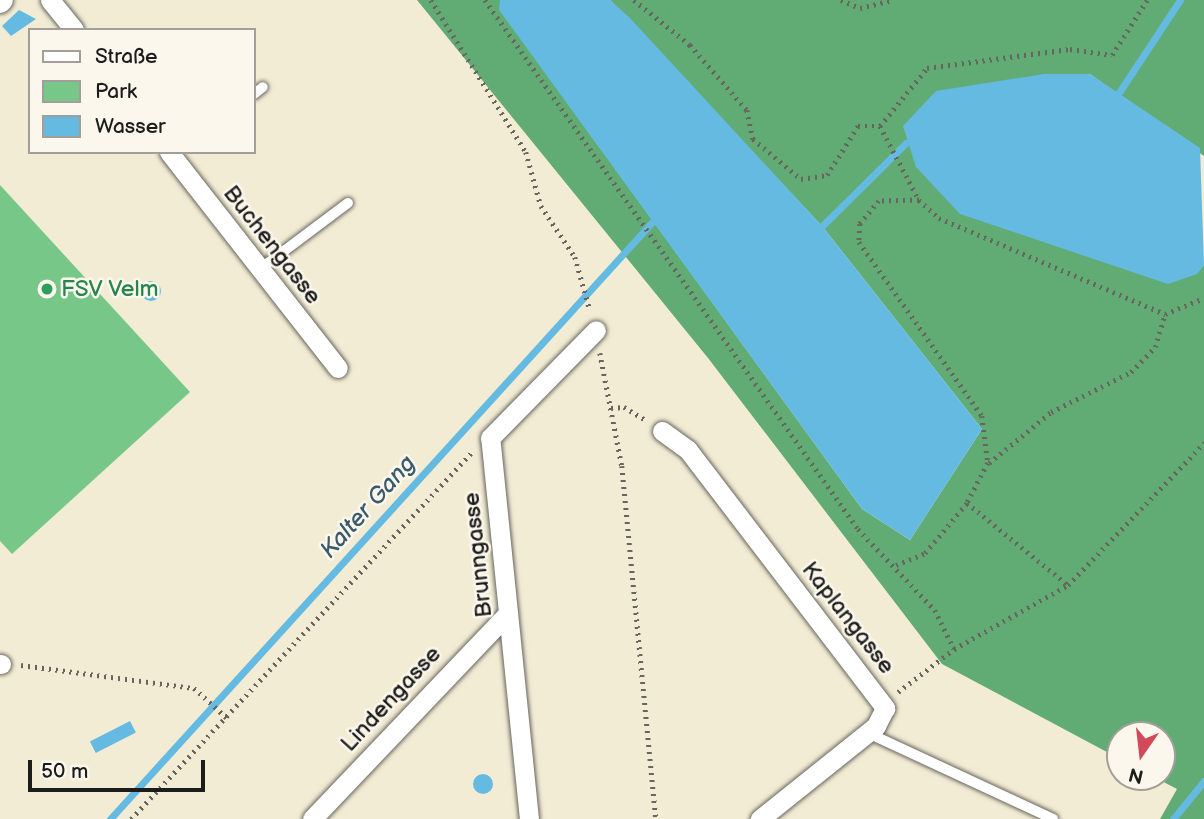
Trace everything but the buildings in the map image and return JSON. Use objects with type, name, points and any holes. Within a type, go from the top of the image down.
[{"type":"street","points":[[50,0],[72,28]]},
{"type":"street","name":"Buchengasse","points":[[173,154],[338,368]]},
{"type":"street","points":[[490,438],[596,330]]},
{"type":"street","name":"Kaplangasse","points":[[662,431],[688,450],[883,704],[882,719],[760,819]]},
{"type":"street","name":"Brunngasse","points":[[490,438],[529,819]]},
{"type":"street","name":"Lindengasse","points":[[312,819],[508,613]]},
{"type":"lane","points":[[256,92],[263,87]]},
{"type":"lane","points":[[260,270],[348,203]]},
{"type":"lane","points":[[867,733],[1053,819]]},
{"type":"path","points":[[485,0],[858,529],[896,565],[936,610],[954,649]]},
{"type":"path","points":[[634,0],[690,44],[747,110],[753,139],[801,179],[828,175],[858,126],[880,127]]},
{"type":"path","points":[[841,0],[860,8],[892,0]]},
{"type":"path","points":[[880,127],[927,68],[1070,49],[1112,55],[1147,0]]},
{"type":"path","points":[[435,1],[526,152],[547,219],[575,257],[596,330],[610,408],[656,819]]},
{"type":"path","points":[[880,127],[919,200],[939,218],[1165,314],[1204,298]]},
{"type":"path","points":[[919,200],[879,201],[860,224],[859,242],[977,405],[988,463]]},
{"type":"path","points":[[896,565],[925,553],[967,503],[988,463],[1051,412],[1131,372],[1155,347],[1165,314]]},
{"type":"path","points":[[610,408],[620,406],[662,431]]},
{"type":"path","points":[[131,819],[459,462],[490,438]]},
{"type":"path","points":[[883,704],[954,649],[1068,585],[1204,443]]},
{"type":"path","points":[[967,503],[1068,585]]},
{"type":"path","points":[[1,664],[197,690],[225,717]]},
{"type":"green space","points":[[417,0],[500,0],[500,10],[862,509],[910,540],[982,429],[822,226],[610,0],[1204,0],[1204,156],[1090,74],[1196,274],[1204,265],[1204,819],[1160,819],[1177,789],[1176,721],[1106,721],[1106,752],[942,664],[708,358]]},
{"type":"green space","name":"FSV Velm","points":[[0,185],[190,392],[12,554],[0,541]]},
{"type":"water","points":[[500,0],[610,0],[629,17],[822,226],[982,429],[910,540],[862,509],[499,10]]},
{"type":"water","points":[[19,10],[36,19],[11,36],[2,26]]},
{"type":"water","points":[[1044,74],[1090,74],[1200,148],[1204,265],[1197,274],[1168,284],[960,214],[916,167],[903,126],[936,91]]},
{"type":"water","points":[[147,281],[155,281],[161,291],[155,301],[147,301],[141,295],[141,287]]},
{"type":"water","points":[[130,721],[136,733],[96,753],[90,741]]},
{"type":"water","points":[[479,774],[487,774],[493,784],[487,794],[479,794],[473,788],[473,780]]},
{"type":"waterway","name":"Kalter Gang","points":[[1118,94],[1180,0]]},
{"type":"waterway","points":[[822,226],[906,143]]},
{"type":"waterway","name":"Kalter Gang","points":[[110,819],[653,221]]},
{"type":"waterway","name":"Kalter Gang","points":[[1173,819],[1204,781]]},
{"type":"place","name":"FSV Velm","points":[[47,289]]}]
